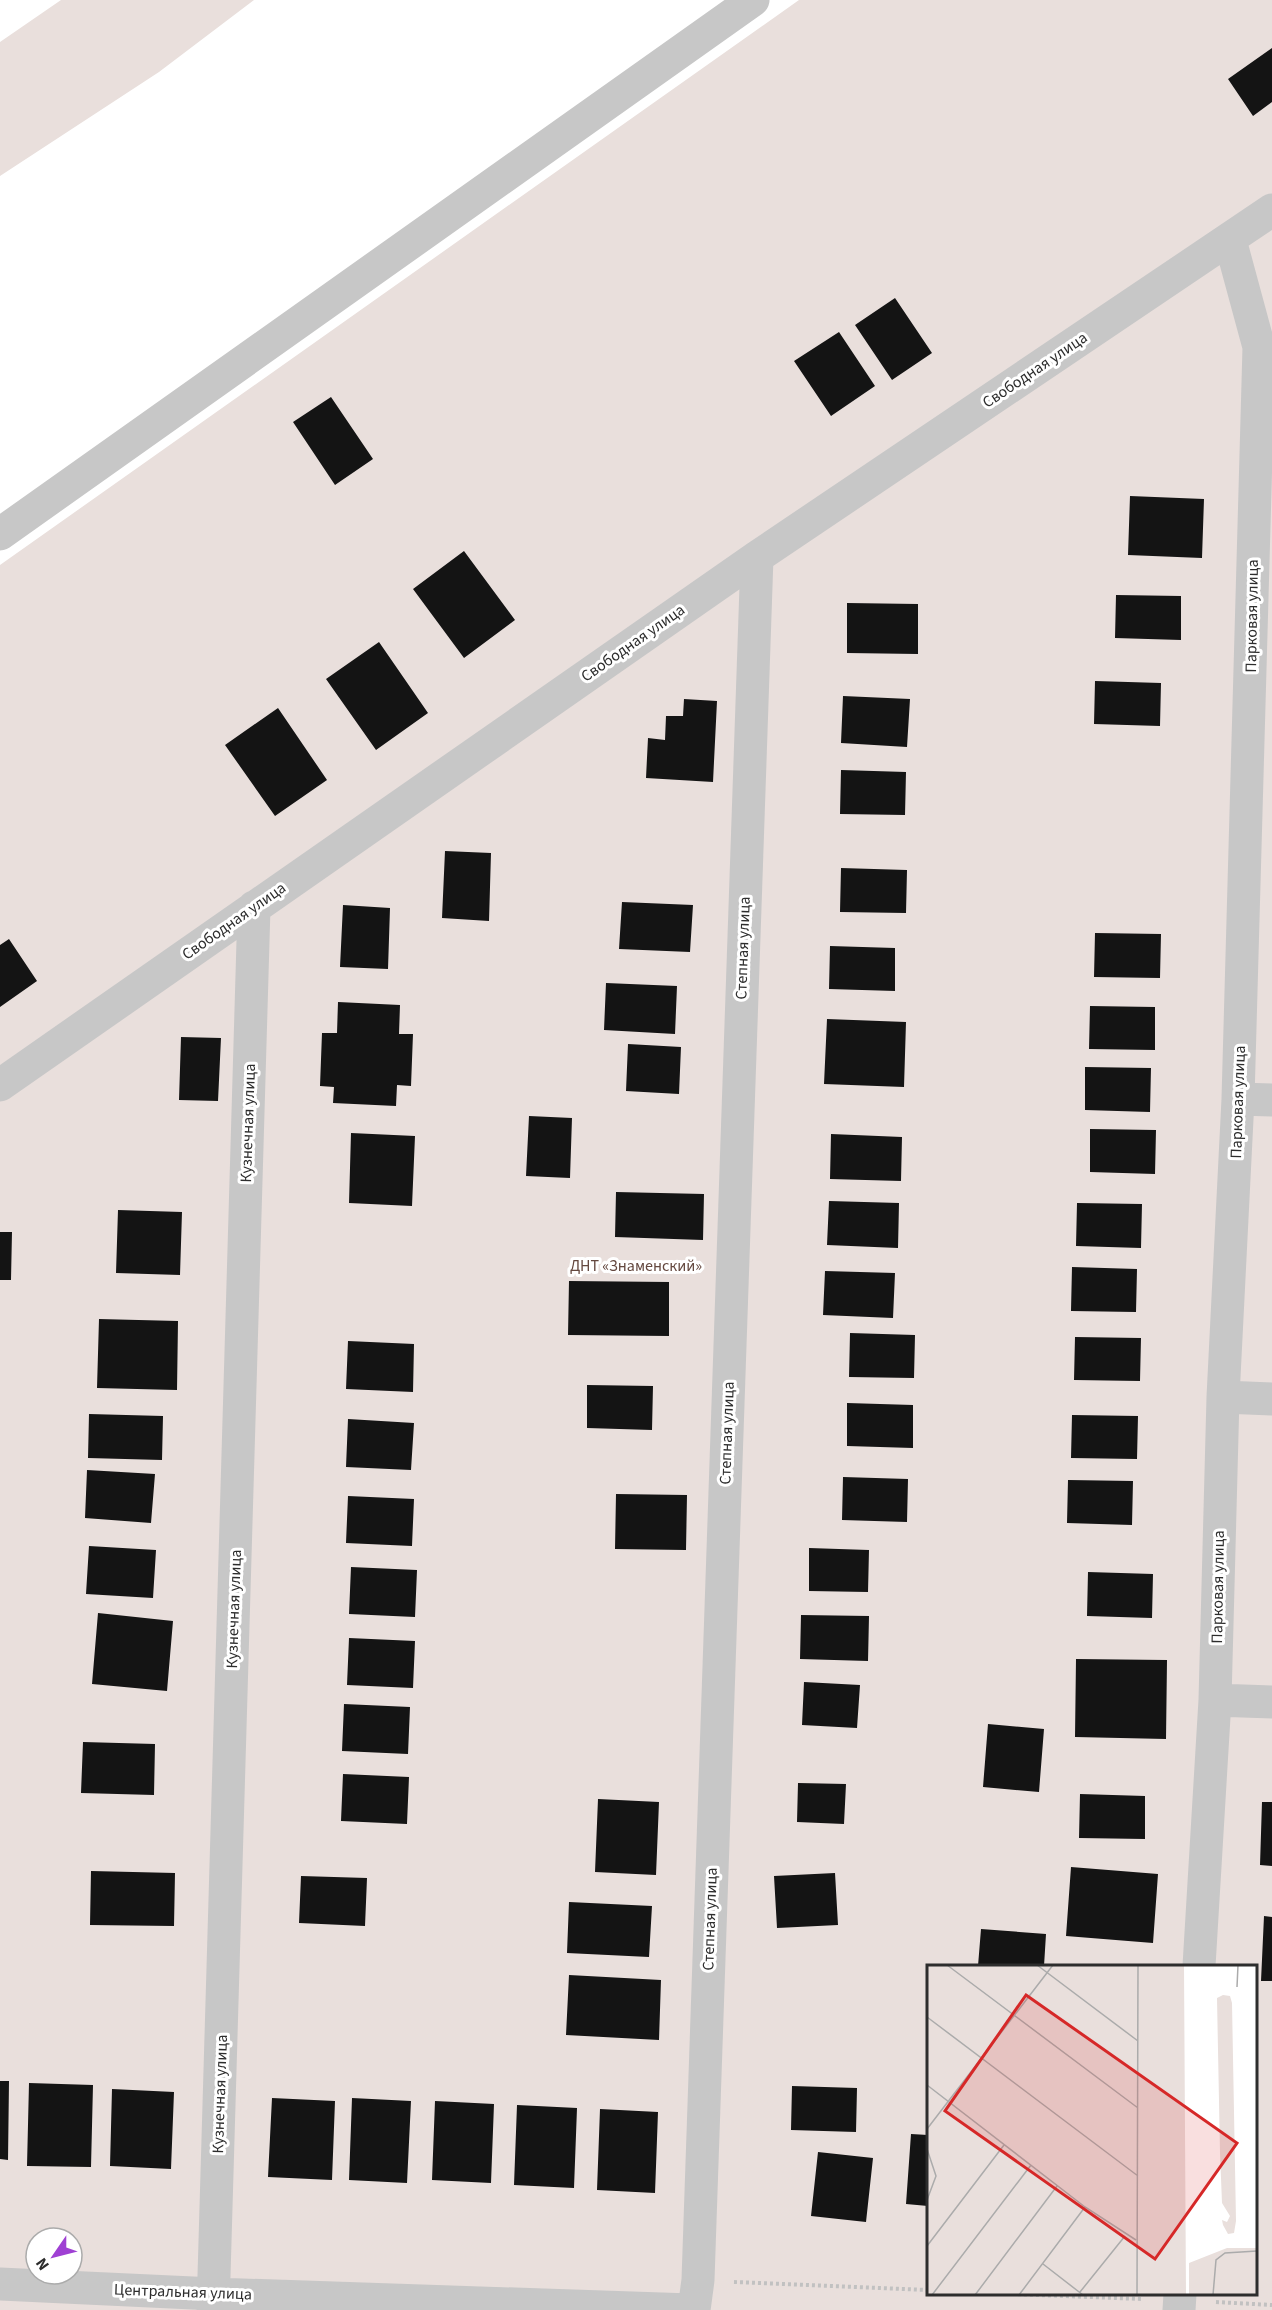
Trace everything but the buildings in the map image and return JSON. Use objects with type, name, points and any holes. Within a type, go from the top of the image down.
[{"type":"street","points":[[0,534],[753,0]]},
{"type":"street","name":"Свободная улица","points":[[0,1084],[756,556],[1272,210]]},
{"type":"street","name":"Парковая улица","points":[[1199,1965],[1215,1700],[1223,1397],[1238,1099],[1260,787],[1265,347],[1230,240]]},
{"type":"street","name":"Степная улица","points":[[692,2310],[698,2268],[756,556]]},
{"type":"street","name":"Кузнечная улица","points":[[213,2302],[254,907]]},
{"type":"street","points":[[1238,1099],[1272,1100]]},
{"type":"street","points":[[1223,1397],[1272,1399]]},
{"type":"street","points":[[1215,1700],[1272,1702]]},
{"type":"street","name":"Центральная улица","points":[[0,2284],[213,2302],[692,2310]]},
{"type":"street","points":[[1179,2310],[1180,2295]]},
{"type":"green space","points":[[61,0],[254,0],[159,72],[0,176],[0,42]]},
{"type":"green space","name":"ДНТ «Знаменский»","points":[[799,0],[1272,0],[1272,2310],[0,2310],[0,565]]}]
